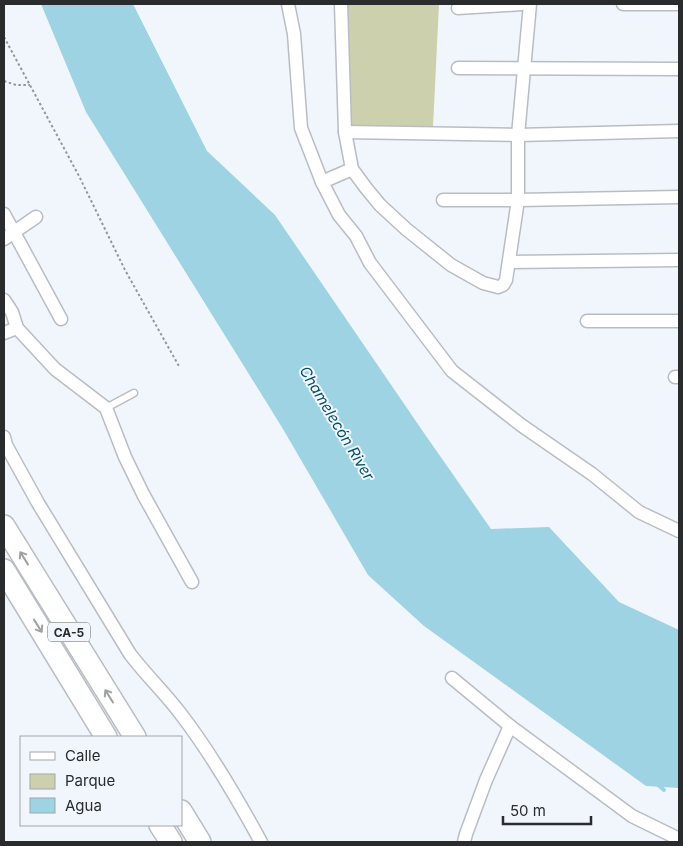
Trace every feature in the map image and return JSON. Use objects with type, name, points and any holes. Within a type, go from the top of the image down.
[{"type":"highway","name":"CA-5","points":[[4,526],[134,736]]},
{"type":"highway","name":"CA-5","points":[[4,570],[105,736]]},
{"type":"highway","points":[[182,813],[200,842]]},
{"type":"highway","points":[[161,826],[171,842]]},
{"type":"street","points":[[288,4],[294,34],[302,128],[322,182],[339,215],[356,236],[370,263],[452,371],[521,425],[592,474],[639,512],[679,531]]},
{"type":"street","points":[[341,4],[345,132],[352,169],[380,205],[406,229],[452,265],[483,283],[498,287],[503,285],[506,280],[518,200],[518,135],[530,4]]},
{"type":"street","points":[[458,8],[522,4]]},
{"type":"street","points":[[623,4],[679,4]]},
{"type":"street","points":[[458,68],[679,69]]},
{"type":"street","points":[[345,132],[518,135],[679,131]]},
{"type":"street","points":[[322,182],[352,169]]},
{"type":"street","points":[[443,200],[679,197]]},
{"type":"street","points":[[4,214],[61,319]]},
{"type":"street","points":[[4,240],[36,218]]},
{"type":"street","points":[[510,262],[679,260]]},
{"type":"street","points":[[4,300],[12,312],[17,328],[55,369],[106,408],[125,457],[143,494],[192,582]]},
{"type":"street","points":[[587,320],[679,321]]},
{"type":"street","points":[[4,334],[17,328]]},
{"type":"street","points":[[4,437],[6,445],[38,503],[130,654],[143,672],[167,696],[195,734],[230,788],[261,842]]},
{"type":"street","points":[[452,678],[510,726],[632,816],[679,839]]},
{"type":"street","points":[[464,842],[486,780],[510,726]]},
{"type":"lane","points":[[106,408],[134,393]]},
{"type":"path","points":[[4,37],[79,176],[125,270],[180,368]]},
{"type":"path","points":[[4,80],[16,85],[30,85]]},
{"type":"green space","points":[[346,4],[439,4],[433,127],[352,127]]},
{"type":"water","name":"Chamelecón River","points":[[41,4],[133,4],[207,151],[275,215],[491,529],[549,527],[619,602],[679,630],[679,788],[646,786],[424,626],[368,575],[283,429],[86,112]]},
{"type":"waterway","points":[[656,783],[664,790]]}]
